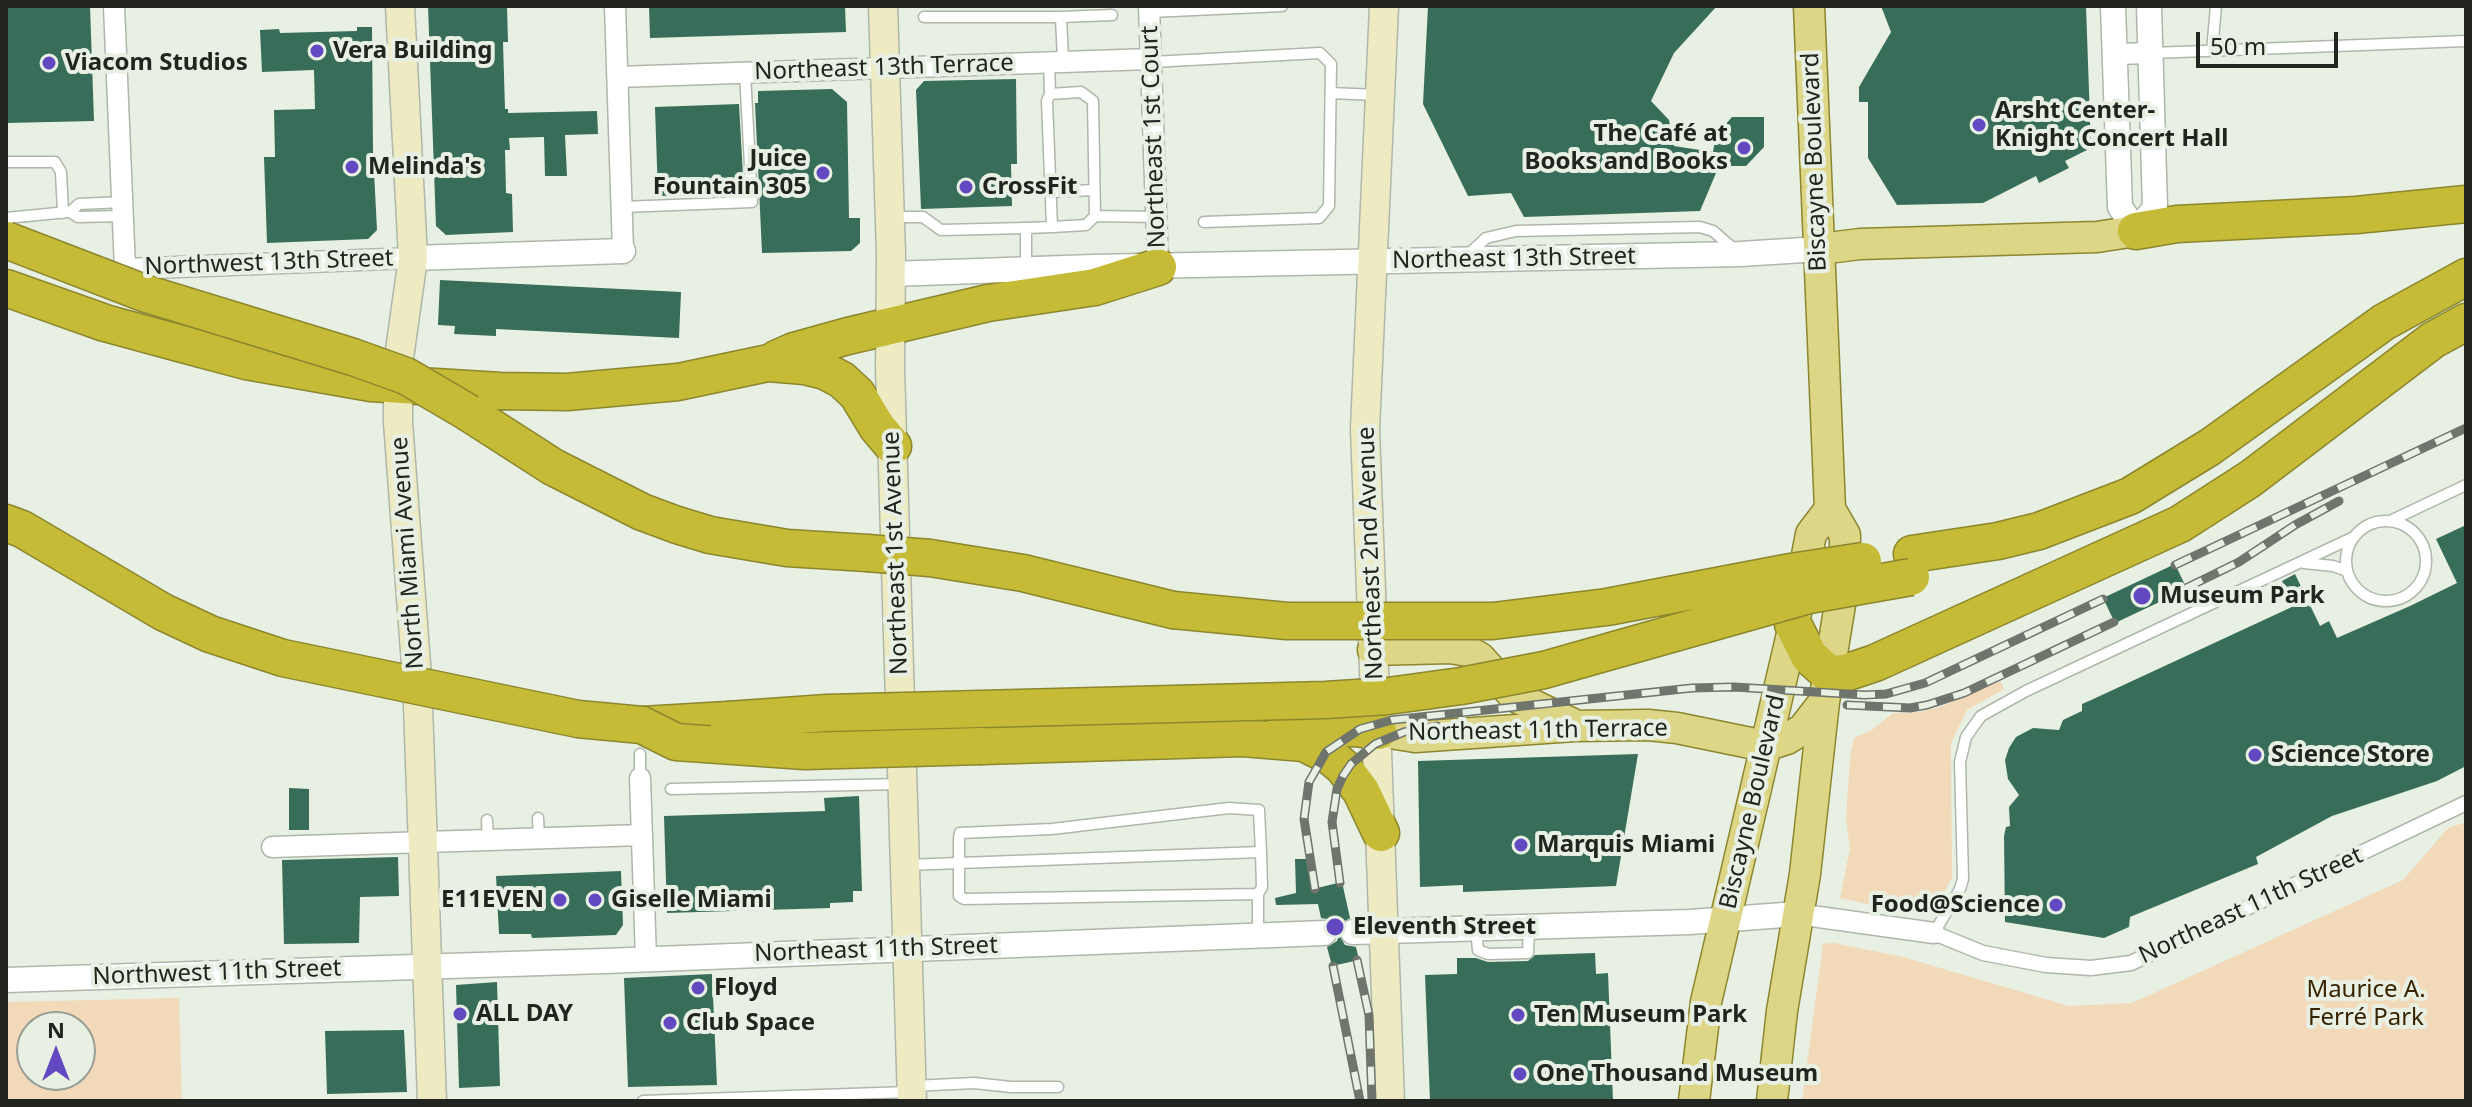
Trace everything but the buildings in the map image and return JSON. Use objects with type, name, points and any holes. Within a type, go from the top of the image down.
[{"type":"highway","points":[[2136,231],[2177,224],[2310,218],[2466,204]]},
{"type":"highway","points":[[6,240],[144,293],[406,376],[553,467],[642,512],[710,535],[787,548],[930,558],[981,565],[1173,610],[1273,620],[1374,623],[1493,621],[1607,607],[1791,572],[2032,558],[2102,536],[2155,511],[2207,479],[2386,351],[2466,306]]},
{"type":"highway","points":[[6,288],[105,323],[246,361],[397,385],[567,392],[678,382],[768,363],[794,351],[890,327],[988,303],[1095,287],[1158,267]]},
{"type":"highway","points":[[641,740],[842,712],[1388,696],[1461,686],[1555,667],[2029,534],[2130,496],[2210,447],[2384,322],[2466,277]]},
{"type":"highway","points":[[1793,624],[1827,688],[1845,673],[1875,663],[2180,524],[2250,479],[2433,340],[2466,322]]},
{"type":"highway","points":[[768,363],[805,366],[825,371],[842,380],[857,394],[893,446]]},
{"type":"highway","points":[[6,523],[22,529],[163,612],[247,647],[335,670],[609,723],[641,740],[805,751],[1243,738],[1304,743],[1330,756],[1343,767],[1355,782],[1381,833]]},
{"type":"highway","points":[[1243,738],[1275,730],[1355,728],[1378,731]]},
{"type":"main road","name":"North Miami Avenue","points":[[400,6],[413,258],[397,385],[417,678],[432,1101]]},
{"type":"main road","name":"Northeast 1st Avenue","points":[[883,6],[912,1093]]},
{"type":"main road","name":"Northeast 2nd Avenue","points":[[1384,6],[1365,423],[1390,1101]]},
{"type":"main road","name":"Biscayne Boulevard","points":[[1772,1101],[1845,574],[1845,535],[1830,509],[1809,6]]},
{"type":"main road","name":"Northeast 13th Street","points":[[1820,249],[1860,244],[2097,237],[2136,231]]},
{"type":"main road","name":"Biscayne Boulevard","points":[[1694,1101],[1706,1002],[1811,534],[1830,509]]},
{"type":"main road","points":[[1373,650],[1450,648],[1468,651],[1480,658],[1514,696],[1534,707],[1562,716],[1575,726]]},
{"type":"main road","points":[[1765,746],[1787,739],[1803,729],[1827,688]]},
{"type":"main road","name":"Northeast 11th Terrace","points":[[1378,731],[1415,737],[1575,726],[1663,726],[1765,746]]},
{"type":"street","points":[[114,6],[123,209]]},
{"type":"street","points":[[413,258],[623,251],[615,6]]},
{"type":"street","points":[[2113,6],[2120,207],[2136,231],[2155,208],[2149,6]]},
{"type":"street","name":"Northeast 1st Court","points":[[1150,9],[1158,267]]},
{"type":"street","points":[[2114,54],[2150,53]]},
{"type":"street","name":"Northeast 13th Terrace","points":[[618,77],[884,66],[1152,60]]},
{"type":"street","name":"Northwest 13th Street","points":[[123,209],[125,269],[413,258]]},
{"type":"street","name":"Northeast 13th Street","points":[[891,274],[1026,268],[1740,254],[1820,249]]},
{"type":"street","points":[[640,778],[646,959]]},
{"type":"street","name":"Northeast 11th Street","points":[[1934,933],[1983,953],[2046,965],[2091,968],[2131,963],[2466,803]]},
{"type":"street","points":[[272,847],[423,843],[487,830],[538,828],[642,835]]},
{"type":"street","points":[[1353,932],[1726,921],[1797,914],[1934,933]]},
{"type":"street","name":"Northeast 11th Street","points":[[428,966],[1324,933]]},
{"type":"street","name":"Northwest 11th Street","points":[[6,980],[428,966]]},
{"type":"lane","points":[[1150,9],[1282,6]]},
{"type":"lane","points":[[2212,51],[2216,6]]},
{"type":"lane","points":[[924,17],[1112,15]]},
{"type":"lane","points":[[1052,227],[1047,101],[1056,62],[1061,17]]},
{"type":"lane","points":[[2150,53],[2466,41]]},
{"type":"lane","points":[[1152,60],[1320,53],[1331,64],[1329,206],[1319,218],[1204,222]]},
{"type":"lane","points":[[622,207],[752,202],[745,73]]},
{"type":"lane","points":[[1050,94],[1081,92],[1093,101],[1095,216]]},
{"type":"lane","points":[[1331,93],[1382,95]]},
{"type":"lane","points":[[6,162],[55,162],[61,172],[66,212]]},
{"type":"lane","points":[[1051,192],[1094,190]]},
{"type":"lane","points":[[6,218],[66,212],[78,217],[123,209]]},
{"type":"lane","points":[[890,217],[923,217],[941,230],[1086,225],[1095,216],[1157,217]]},
{"type":"lane","points":[[1026,228],[1026,268]]},
{"type":"lane","points":[[2390,521],[2407,527],[2416,535],[2425,556],[2421,579],[2407,601],[2370,597],[2352,582],[2346,559],[2354,537],[2362,528],[2390,521],[2466,485]]},
{"type":"lane","points":[[1934,933],[1963,879],[1960,762],[1966,737],[1981,716],[2026,691],[2354,537]]},
{"type":"lane","points":[[2298,563],[2315,563],[2347,571]]},
{"type":"lane","points":[[640,778],[641,740]]},
{"type":"lane","points":[[671,789],[902,784]]},
{"type":"lane","points":[[1258,894],[964,899],[959,896],[960,833],[1052,829],[1229,808],[1259,810],[1262,887],[1258,894],[1258,936]]},
{"type":"lane","points":[[905,865],[1261,852]]},
{"type":"lane","points":[[643,1101],[912,1093],[974,1083],[1058,1087]]},
{"type":"green space","points":[[2000,681],[2004,689],[1967,710],[1951,743],[1952,878],[1938,903],[1913,914],[1840,898],[1850,848],[1846,820],[1854,738],[1872,730],[1893,713],[1920,712],[1943,706]]},
{"type":"green space","name":"Maurice A. Ferré Park","points":[[2466,822],[2466,1101],[1802,1101],[1823,944],[1834,943],[1903,957],[2069,1006],[2132,1003],[2403,880],[2448,828]]},
{"type":"green space","points":[[179,998],[182,1101],[6,1101],[6,1002]]},
{"type":"railway","points":[[2175,565],[2466,428]]},
{"type":"railway","points":[[2186,588],[2239,562],[2295,525],[2339,501]]},
{"type":"railway","points":[[1315,889],[1304,819],[1309,782],[1326,752],[1360,729],[1392,720],[1692,688],[1886,694],[1925,683],[2103,599]]},
{"type":"railway","points":[[1847,705],[1910,708],[1927,705],[1964,693],[2114,622]]},
{"type":"railway","points":[[1340,883],[1332,822],[1337,789],[1343,776],[1351,764],[1375,744],[1404,732],[1437,726]]},
{"type":"railway","points":[[1357,960],[1369,1015],[1372,1101]]},
{"type":"railway","points":[[1333,966],[1360,1101]]},
{"type":"place","name":"Vera Building","points":[[317,51]]},
{"type":"place","name":"Viacom Studios","points":[[49,63]]},
{"type":"place","name":"Arsht Center- Knight Concert Hall","points":[[1979,125]]},
{"type":"place","name":"The Café at Books and Books","points":[[1744,148]]},
{"type":"place","name":"Melinda's","points":[[352,167]]},
{"type":"place","name":"Juice Fountain 305","points":[[823,173]]},
{"type":"place","name":"CrossFit","points":[[966,187]]},
{"type":"place","name":"Museum Park","points":[[2142,596]]},
{"type":"place","name":"Science Store","points":[[2255,755]]},
{"type":"place","name":"Marquis Miami","points":[[1521,845]]},
{"type":"place","name":"E11EVEN","points":[[560,900]]},
{"type":"place","name":"Giselle Miami","points":[[595,900]]},
{"type":"place","name":"Food@Science","points":[[2056,905]]},
{"type":"place","name":"Eleventh Street","points":[[1335,927]]},
{"type":"place","name":"Floyd","points":[[698,988]]},
{"type":"place","name":"ALL DAY","points":[[460,1014]]},
{"type":"place","name":"Ten Museum Park","points":[[1518,1015]]},
{"type":"place","name":"Club Space","points":[[670,1023]]},
{"type":"place","name":"One Thousand Museum","points":[[1520,1074]]}]
